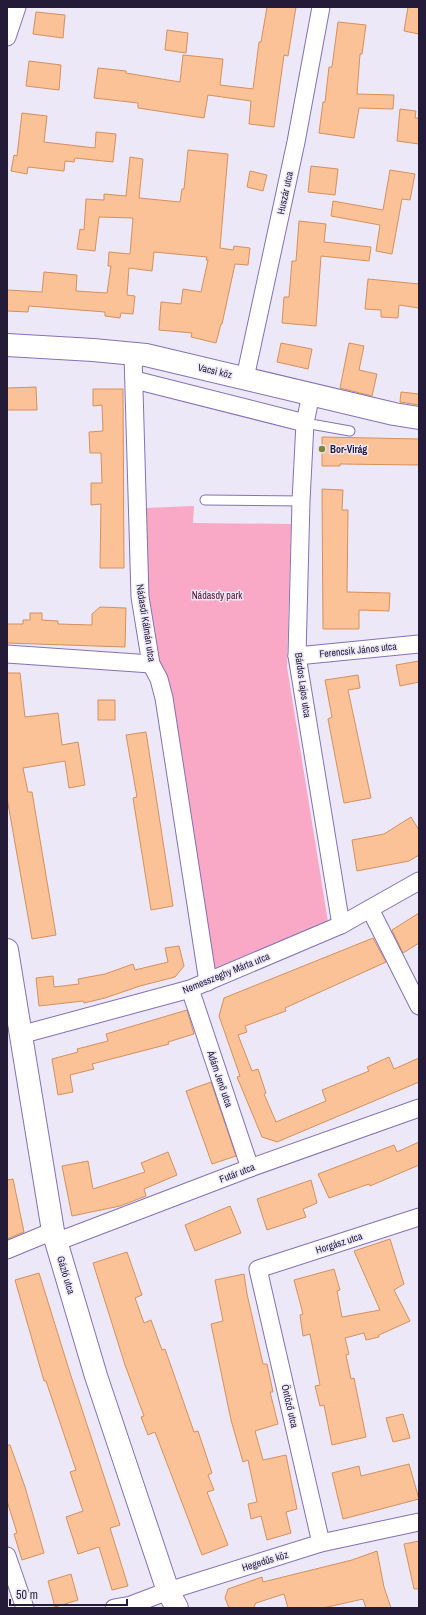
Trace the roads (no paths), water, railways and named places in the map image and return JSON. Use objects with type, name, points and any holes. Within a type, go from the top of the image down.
[{"type":"street","points":[[7,37],[17,7]]},
{"type":"street","name":"Huszár utca","points":[[245,378],[296,142],[321,7]]},
{"type":"street","name":"Vacsi köz","points":[[7,345],[146,355],[419,418]]},
{"type":"street","name":"Nádasdi Kálmán utca","points":[[133,355],[135,380],[140,597],[151,664],[159,679],[164,698],[208,982]]},
{"type":"street","points":[[135,380],[305,423]]},
{"type":"street","name":"Bárdos Lajos utca","points":[[310,394],[305,423],[301,501],[297,656],[341,925]]},
{"type":"street","name":"Ferencsik János utca","points":[[297,656],[419,644]]},
{"type":"street","points":[[7,654],[151,664]]},
{"type":"street","name":"Nemesszeghy Márta utca","points":[[20,1035],[190,989],[341,925],[419,880]]},
{"type":"street","points":[[370,909],[419,1006]]},
{"type":"street","name":"Gázló utca","points":[[7,950],[54,1237],[96,1376],[173,1599]]},
{"type":"street","name":"Ádám Jenő utca","points":[[190,989],[250,1168]]},
{"type":"street","name":"Futár utca","points":[[7,1250],[54,1237],[419,1108]]},
{"type":"street","name":"Horgász utca","points":[[258,1269],[419,1217]]},
{"type":"street","name":"Öntöző utca","points":[[258,1269],[321,1544]]},
{"type":"street","name":"Hegedűs köz","points":[[114,1608],[173,1599],[321,1544],[419,1522]]},
{"type":"street","points":[[7,1556],[26,1608]]},
{"type":"lane","points":[[305,423],[350,431]]},
{"type":"lane","points":[[205,500],[301,501]]},
{"type":"place","name":"Bor-Virág","points":[[322,449]]},
{"type":"park label","name":"Nádasdy park","points":[[217,595]]}]
